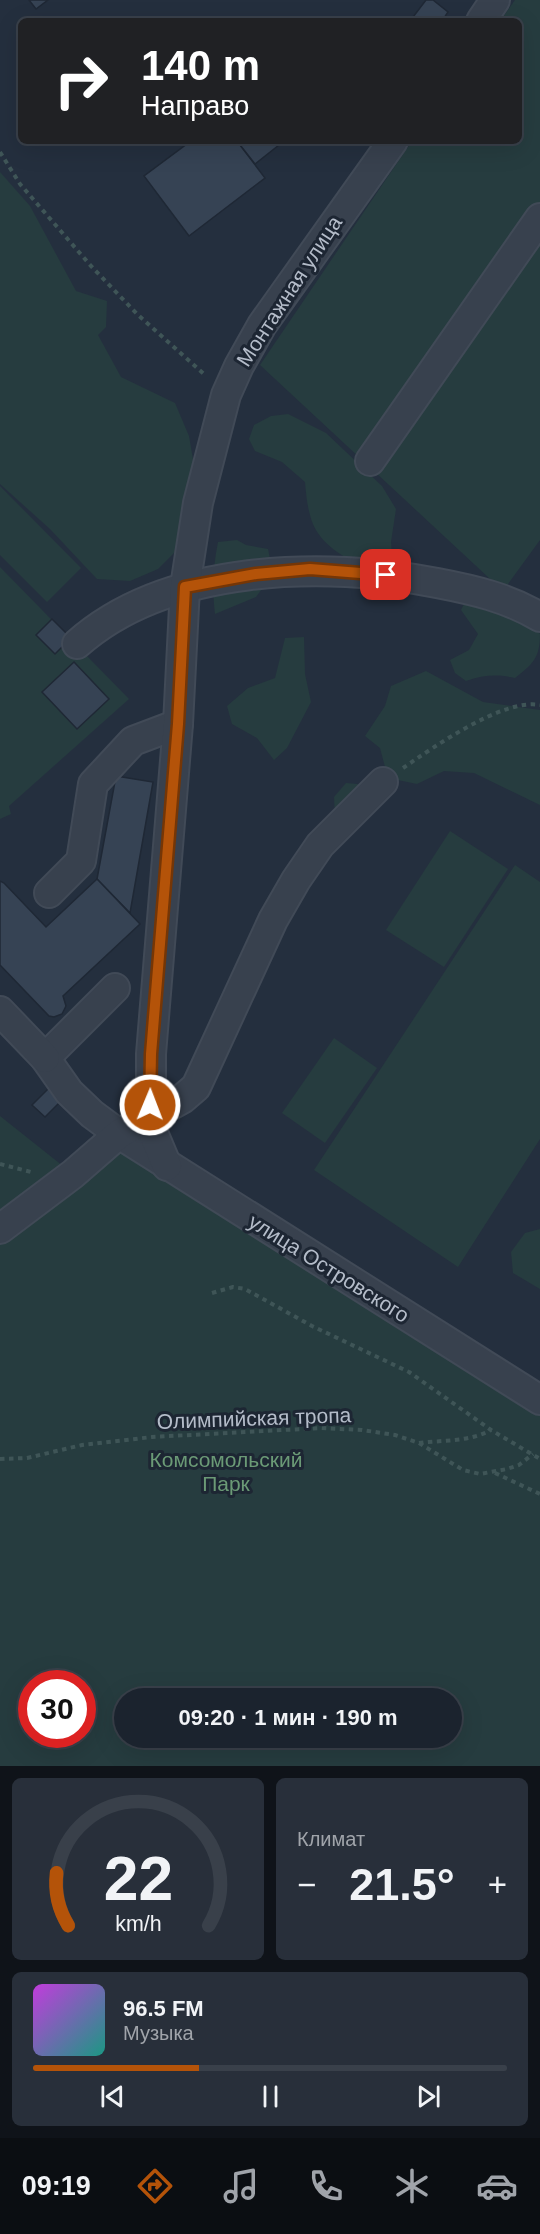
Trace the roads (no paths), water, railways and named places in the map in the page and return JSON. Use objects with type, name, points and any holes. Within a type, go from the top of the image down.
[{"type":"street","points":[[483,18],[495,0]]},
{"type":"street","name":"Монтажная улица","points":[[167,1166],[152,1128],[152,1042],[178,724],[185,587],[198,503],[226,395],[262,325],[391,144]]},
{"type":"street","points":[[370,461],[540,218]]},
{"type":"street","points":[[77,644],[94,629],[116,615],[185,587],[256,574],[310,569],[406,577],[474,590],[507,600],[540,617]]},
{"type":"street","points":[[48,893],[81,861],[93,784],[133,741],[178,724]]},
{"type":"street","points":[[0,1229],[73,1174],[119,1134],[182,1099],[196,1087],[273,920],[296,880],[320,845],[383,782]]},
{"type":"street","points":[[45,1058],[115,988]]},
{"type":"street","name":"улица Островского","points":[[0,1011],[45,1058],[69,1092],[92,1114],[119,1134],[540,1400]]},
{"type":"park label","name":"Комсомольский Парк","points":[[226,1471]]}]
